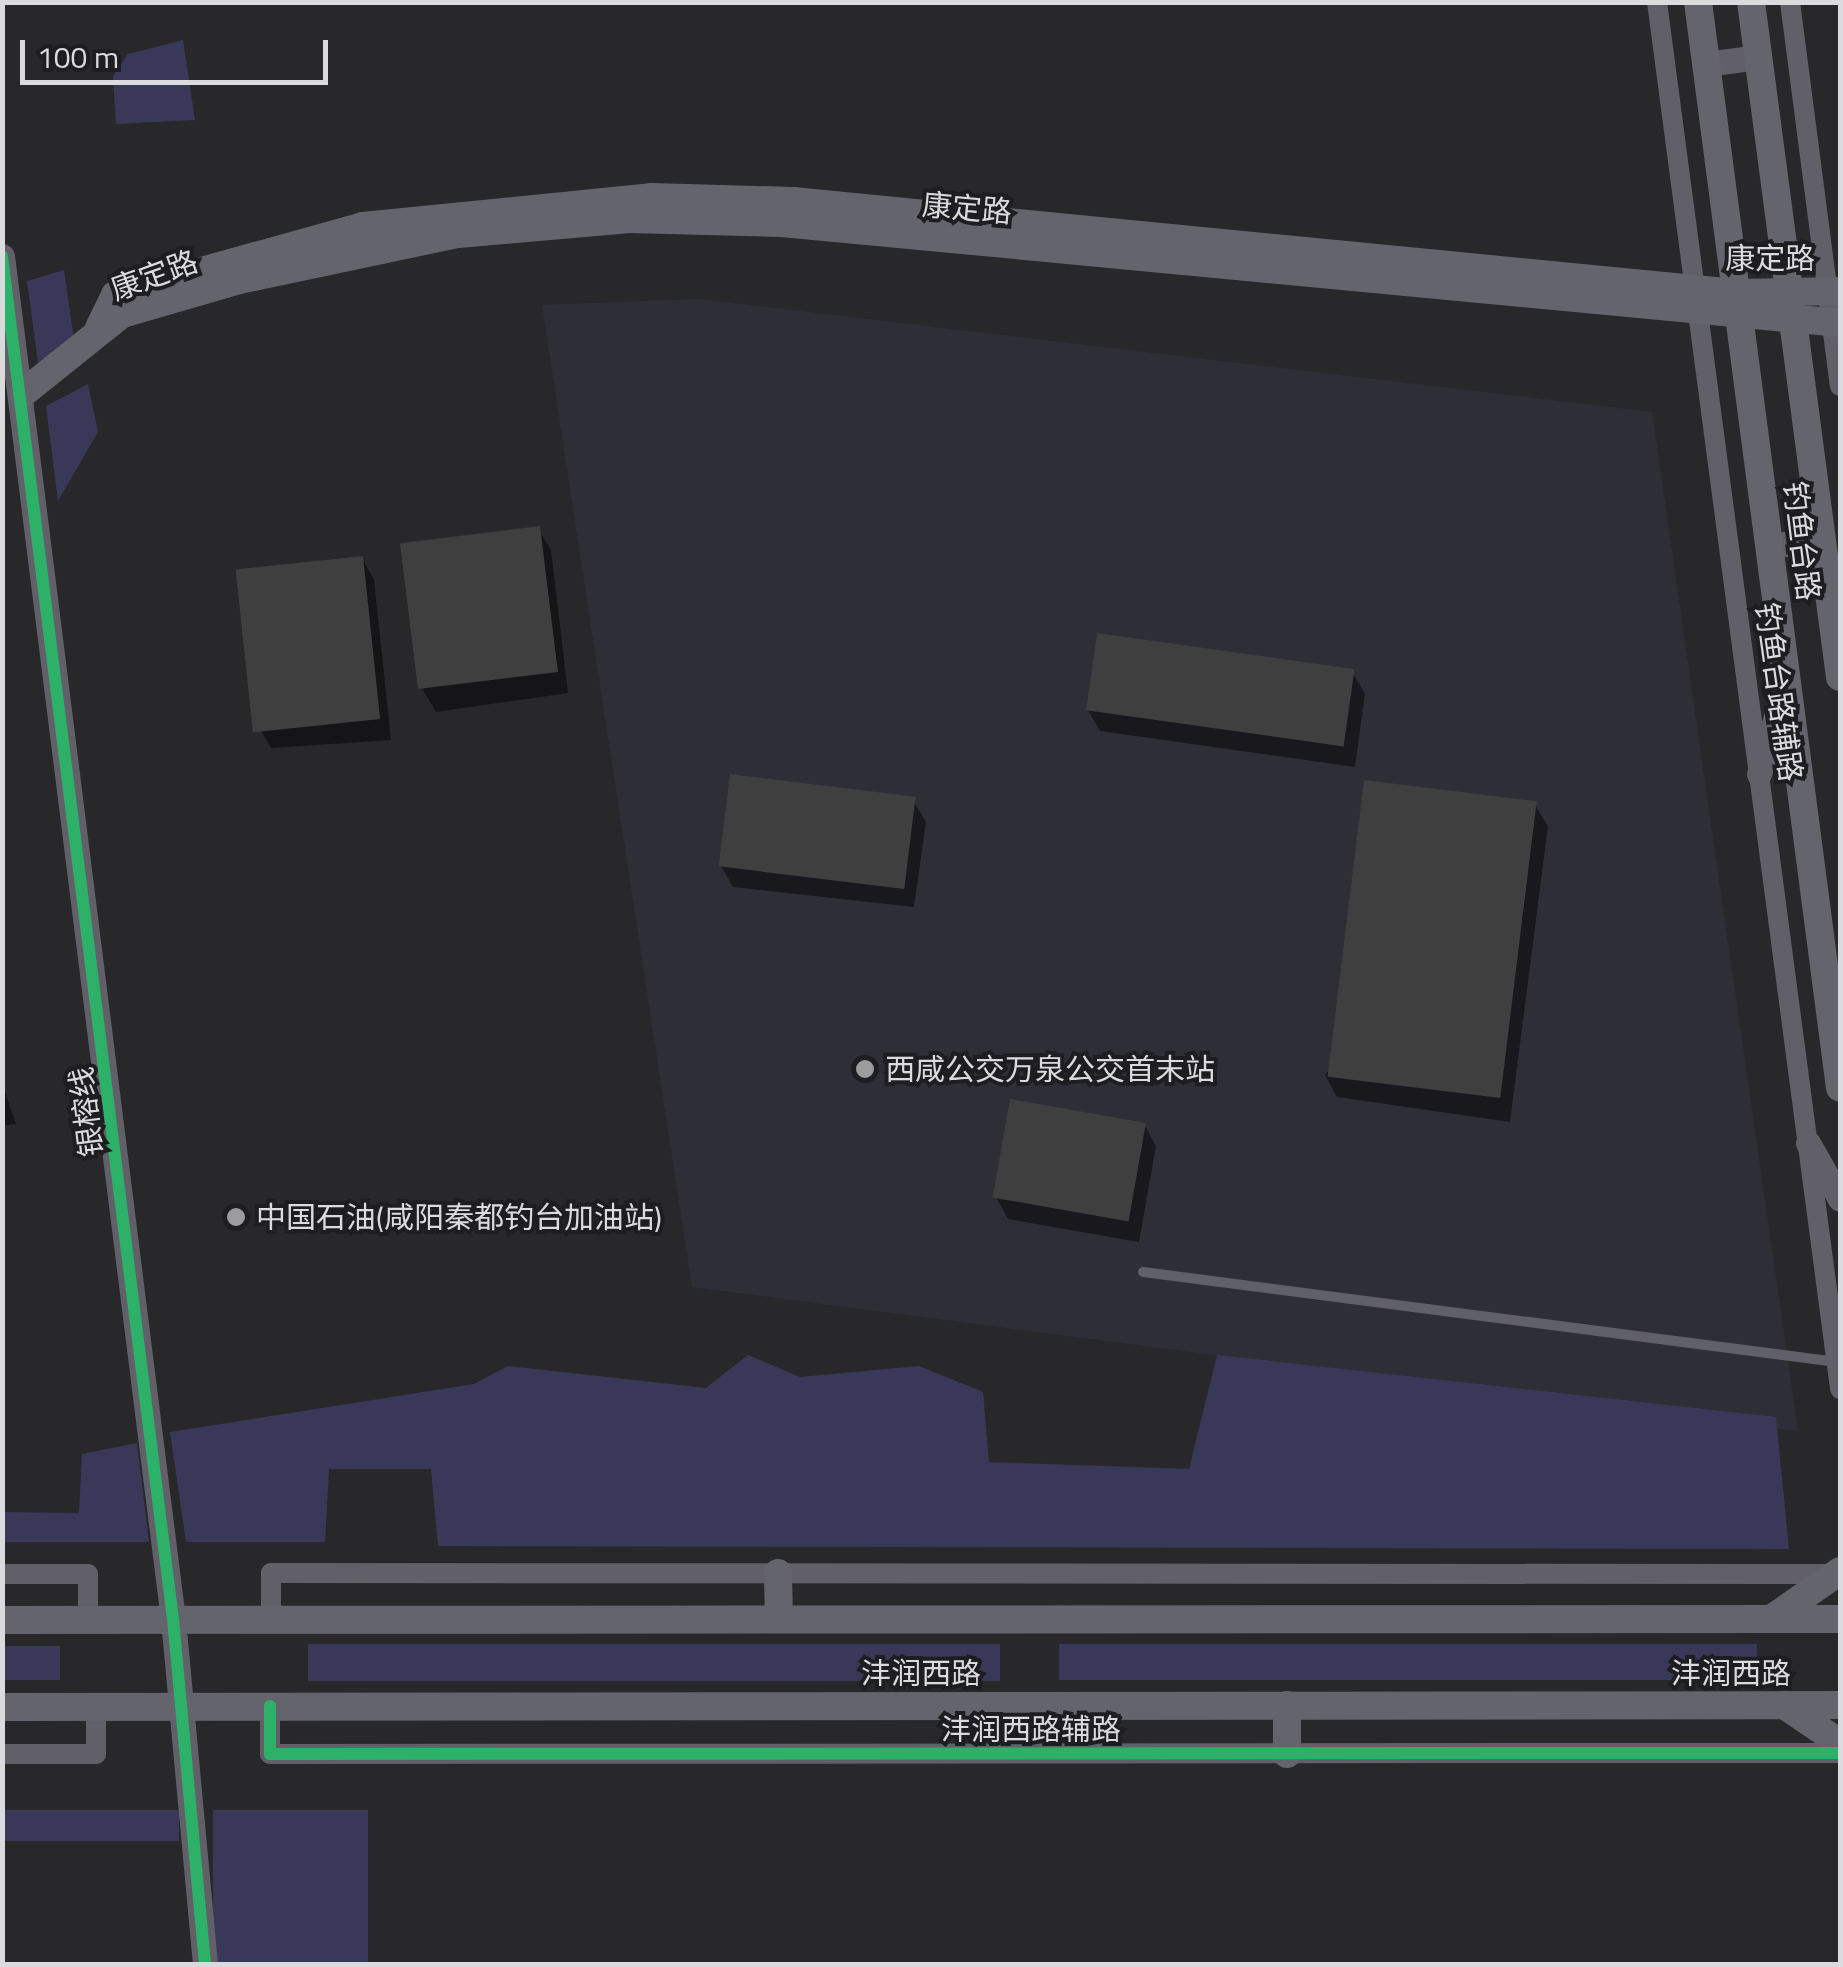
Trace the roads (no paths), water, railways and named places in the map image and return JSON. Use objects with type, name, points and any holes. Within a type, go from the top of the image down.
[{"type":"main road","name":"钓鱼台路","points":[[1698,2],[1840,1088]]},
{"type":"main road","name":"钓鱼台路","points":[[1751,2],[1840,677]]},
{"type":"main road","name":"康定路","points":[[12,390],[94,339],[115,295],[282,246],[444,213],[651,197],[793,202],[1738,304],[1794,322],[1836,323]]},
{"type":"main road","name":"康定路","points":[[1738,304],[1789,290],[1834,291]]},
{"type":"main road","points":[[1771,1619],[1838,1572]]},
{"type":"main road","points":[[778,1573],[778,1619]]},
{"type":"main road","name":"沣润西路","points":[[2,1620],[1840,1619]]},
{"type":"main road","name":"沣润西路","points":[[2,1706],[1840,1706]]},
{"type":"main road","points":[[1287,1706],[1287,1754]]},
{"type":"main road","points":[[1784,1706],[1840,1744]]},
{"type":"street","name":"钓鱼台路辅路","points":[[1657,2],[1840,1389]]},
{"type":"street","points":[[1790,2],[1834,291],[1840,386]]},
{"type":"street","points":[[1706,64],[1758,57]]},
{"type":"street","name":"银榕线","points":[[2,256],[12,390],[173,1619],[205,1964]]},
{"type":"street","points":[[1770,546],[1822,539]]},
{"type":"street","points":[[1759,774],[1787,678]]},
{"type":"street","points":[[1808,1143],[1840,1198]]},
{"type":"street","points":[[271,1619],[271,1573],[1838,1572]]},
{"type":"street","points":[[2,1574],[88,1574],[88,1619]]},
{"type":"street","points":[[2,1754],[96,1754],[96,1706]]},
{"type":"street","name":"沣润西路辅路","points":[[270,1706],[270,1754],[1840,1753]]},
{"type":"lane","points":[[1144,1272],[1837,1362]]},
{"type":"place","name":"西咸公交万泉公交首末站","points":[[865,1069]]},
{"type":"place","name":"中国石油(咸阳秦都钓台加油站)","points":[[236,1217]]}]
